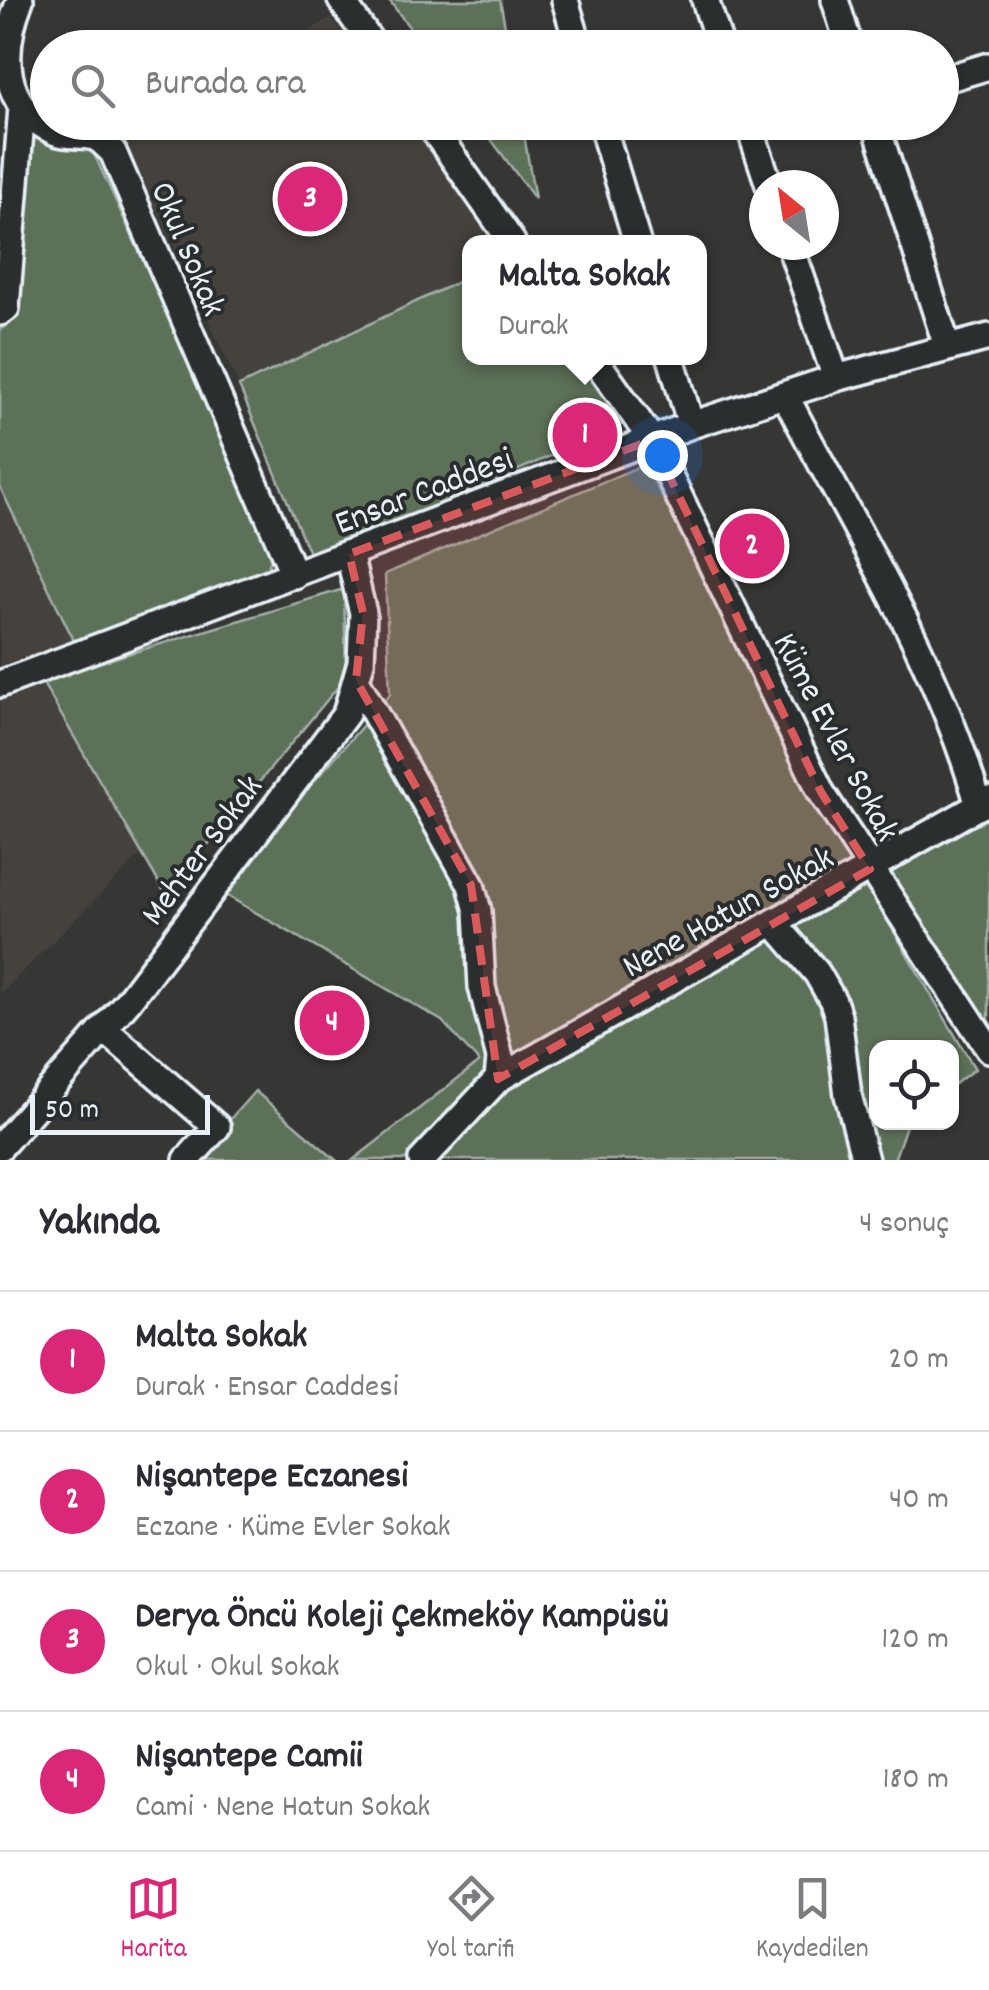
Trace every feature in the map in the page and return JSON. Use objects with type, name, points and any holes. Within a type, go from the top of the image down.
[{"type":"street","points":[[0,312],[6,308],[22,107],[11,91],[4,60],[8,29],[20,0]]},
{"type":"street","points":[[341,0],[362,30]]},
{"type":"street","points":[[565,0],[574,30]]},
{"type":"street","points":[[705,0],[716,30]]},
{"type":"street","points":[[835,0],[844,30]]},
{"type":"street","points":[[959,75],[989,66]]},
{"type":"street","name":"Okul Sokak","points":[[22,107],[30,119]]},
{"type":"street","name":"Okul Sokak","points":[[99,140],[113,152],[294,575]]},
{"type":"street","points":[[441,140],[507,235]]},
{"type":"street","points":[[606,140],[635,235]]},
{"type":"street","points":[[754,140],[764,170]]},
{"type":"street","points":[[880,140],[948,346]]},
{"type":"street","points":[[795,260],[836,378]]},
{"type":"street","name":"Ensar Caddesi","points":[[0,684],[691,425],[836,378],[989,337]]},
{"type":"street","name":"Küme Evler Sokak","points":[[599,365],[652,440],[821,792],[989,1050]]},
{"type":"street","points":[[673,365],[691,425]]},
{"type":"street","points":[[785,394],[936,684],[984,803]]},
{"type":"street","name":"Mehter Sokak","points":[[0,1147],[104,1029],[346,714],[361,662],[363,613],[349,554]]},
{"type":"street","points":[[356,680],[471,885],[478,911],[482,988],[500,1058],[498,1079]]},
{"type":"street","name":"Nene Hatun Sokak","points":[[422,1160],[498,1079],[984,803]]},
{"type":"street","points":[[774,923],[817,973],[833,1002],[848,1095],[864,1160]]},
{"type":"street","points":[[104,1029],[217,1127],[187,1160]]},
{"type":"highlighted area","points":[[652,440],[821,792],[870,869],[498,1079],[471,885],[356,680],[363,613],[349,554]]},
{"type":"shaded area","points":[[331,18],[340,30],[311,30]]},
{"type":"shaded area","points":[[422,140],[495,235],[462,235],[462,280],[239,386],[125,141]]},
{"type":"shaded area","points":[[0,487],[74,641],[0,665]]},
{"type":"shaded area","points":[[41,680],[142,853],[0,994],[0,691]]},
{"type":"green space","points":[[389,0],[500,0],[506,30],[411,30]]},
{"type":"green space","points":[[31,140],[88,141],[275,545],[265,577],[163,608],[74,641],[0,487],[0,330],[18,316]]},
{"type":"green space","points":[[492,140],[525,140],[535,199]]},
{"type":"green space","points":[[462,280],[462,365],[586,365],[626,423],[312,560],[239,386]]},
{"type":"green space","points":[[645,464],[845,849],[958,1040],[869,1040],[869,1130],[905,1130],[894,1160],[353,1160],[479,1062],[442,1021],[219,891],[390,694],[385,574]]},
{"type":"green space","points":[[344,589],[346,677],[166,895],[41,680]]},
{"type":"green space","points":[[989,786],[989,1036],[874,854]]},
{"type":"green space","points":[[959,1042],[975,1069],[959,1081]]},
{"type":"green space","points":[[255,1091],[336,1160],[194,1160]]},
{"type":"place","name":"Derya Öncü Koleji Çekmeköy Kampüsü","points":[[310,199]]},
{"type":"place","name":"Malta Sokak","points":[[585,435]]},
{"type":"place","name":"Nişantepe Eczanesi","points":[[752,546]]},
{"type":"place","name":"Nişantepe Camii","points":[[332,1023]]}]
